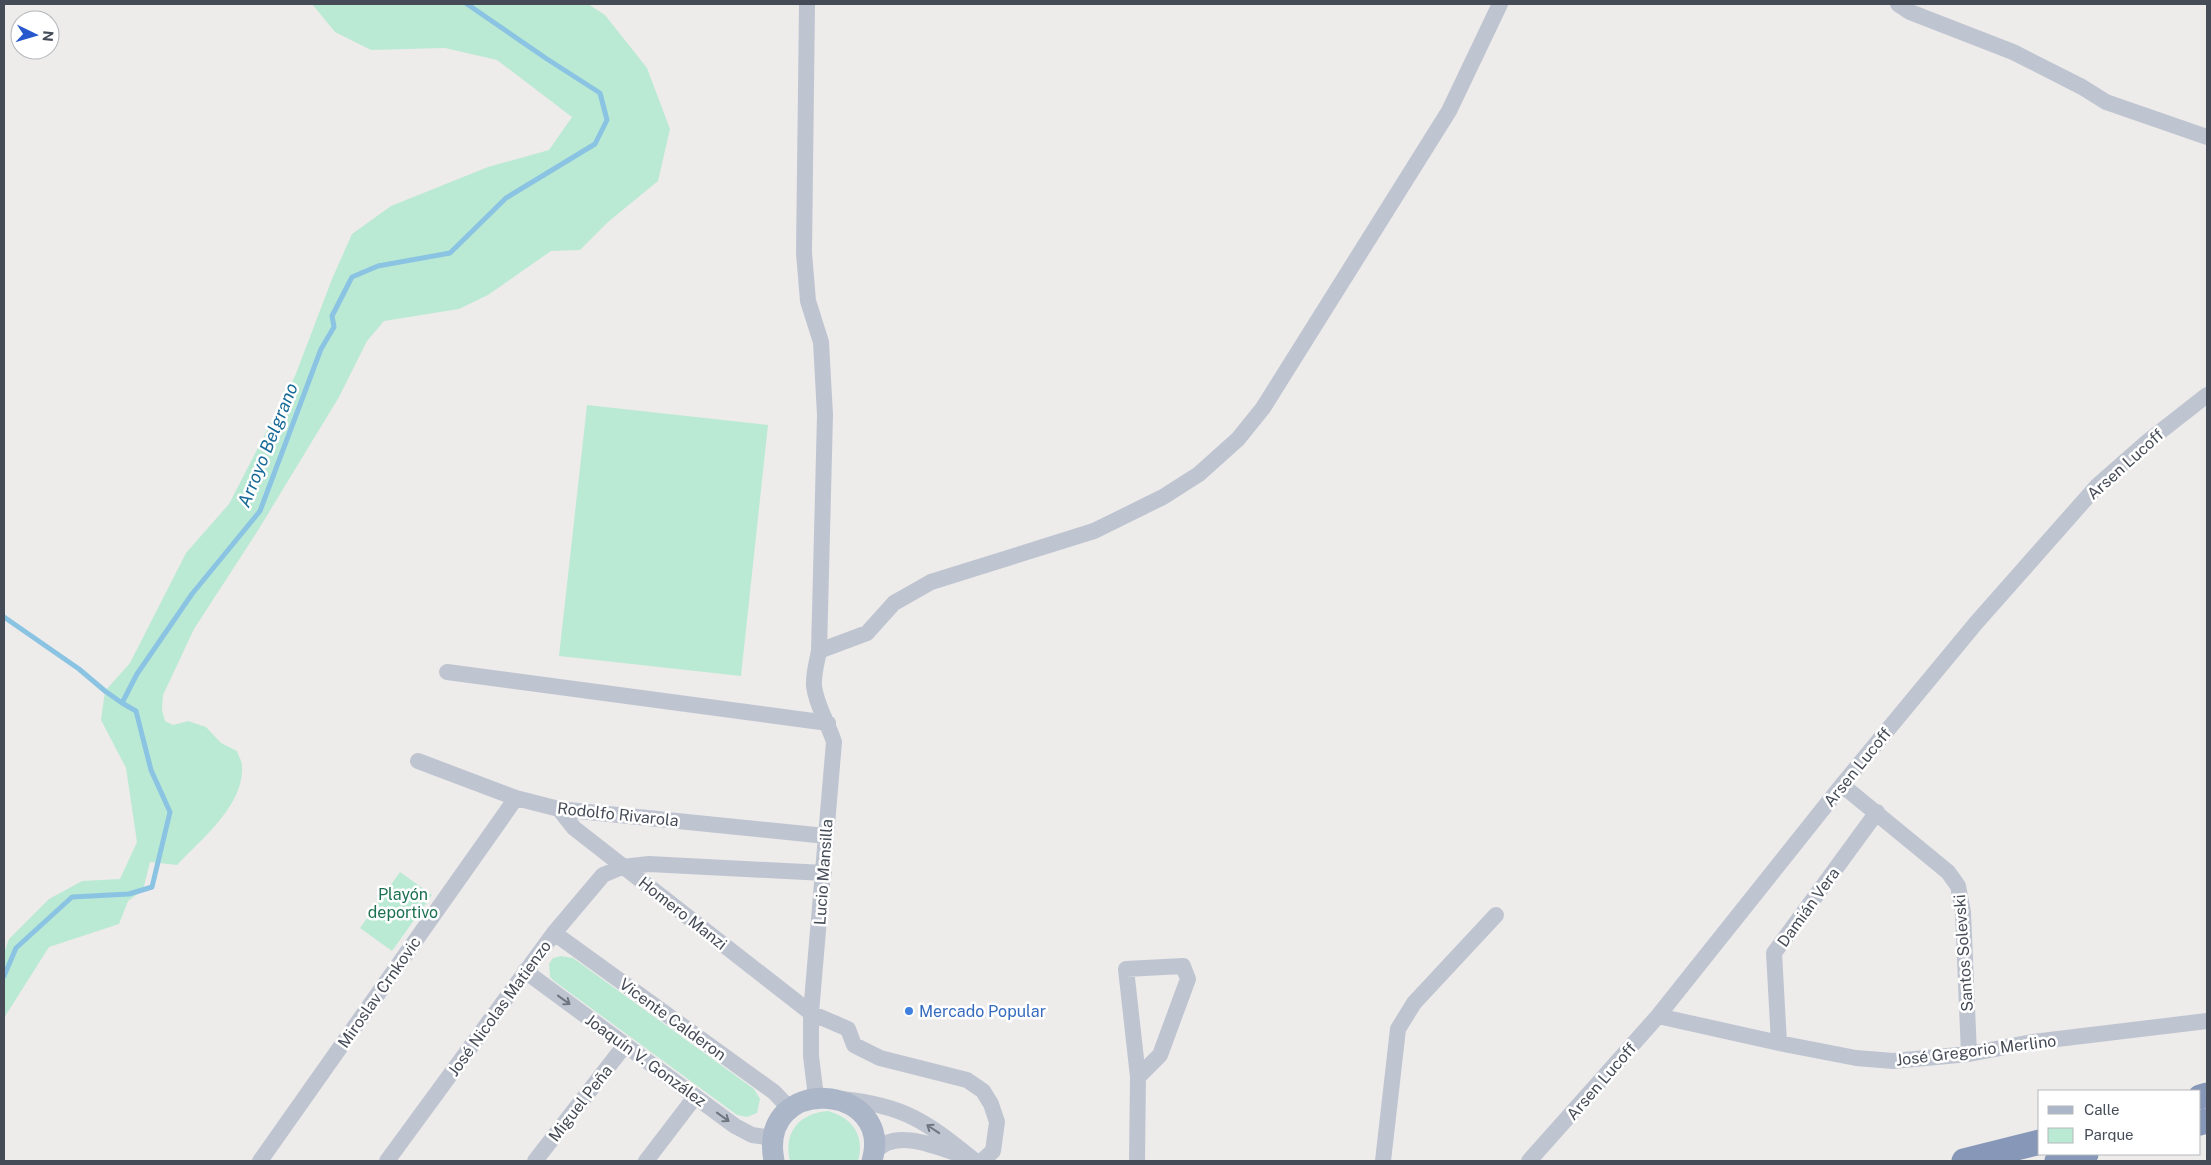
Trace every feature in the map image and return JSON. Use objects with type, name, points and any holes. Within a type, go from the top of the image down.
[{"type":"highway","points":[[1964,1161],[2038,1142]]},
{"type":"highway","points":[[2058,1161],[2082,1155]]},
{"type":"main road","points":[[772,1153],[776,1128],[790,1109],[807,1099],[816,1097],[841,1100],[856,1108],[867,1121],[873,1136],[873,1157]]},
{"type":"street","name":"Lucio Mansilla","points":[[807,4],[804,253],[808,301],[820,342],[825,415],[819,651],[814,684],[816,700],[828,723],[834,742],[811,1013],[811,1056],[816,1097]]},
{"type":"street","points":[[819,651],[867,633],[894,603],[931,582],[1094,531],[1127,516],[1199,474],[1238,439],[1263,408],[1449,111],[1500,4]]},
{"type":"street","points":[[1898,4],[1910,12],[2013,52],[2082,87],[2106,102],[2207,137]]},
{"type":"street","name":"Arsen Lucoff","points":[[1529,1161],[1658,1016],[1842,785],[1976,623],[2097,486],[2147,442],[2207,395]]},
{"type":"street","points":[[447,672],[828,723]]},
{"type":"street","name":"Rodolfo Rivarola","points":[[418,761],[516,798],[559,809],[826,836]]},
{"type":"street","name":"Santos Solevski","points":[[1842,785],[1948,872],[1958,886],[1963,912],[1969,1054]]},
{"type":"street","name":"Miroslav Crnkovic","points":[[262,1160],[516,798]]},
{"type":"street","name":"Homero Manzi","points":[[559,809],[574,828],[622,867],[811,1013],[848,1030],[854,1045],[880,1058],[967,1080],[982,1091],[990,1104],[997,1122],[993,1151],[976,1160]]},
{"type":"street","name":"Damián Vera","points":[[1779,1044],[1774,953],[1877,812]]},
{"type":"street","points":[[622,867],[674,865],[824,873]]},
{"type":"street","name":"José Nicolas Matienzo","points":[[387,1161],[554,933],[604,875],[622,867]]},
{"type":"street","points":[[1383,1161],[1398,1029],[1414,1003],[1496,915]]},
{"type":"street","name":"Vicente Calderon","points":[[554,933],[774,1092],[790,1109]]},
{"type":"street","points":[[1136,1161],[1138,1077],[1126,969],[1183,966],[1188,979],[1160,1054],[1138,1077]]},
{"type":"street","name":"Joaquín V. González","points":[[525,971],[695,1096],[752,1135],[772,1153]]},
{"type":"street","name":"José Gregorio Merlino","points":[[1658,1016],[1779,1044],[1856,1058],[1893,1061],[1969,1054],[2032,1042],[2207,1021]]},
{"type":"street","name":"Miguel Peña","points":[[535,1161],[625,1045]]},
{"type":"street","points":[[646,1161],[695,1096]]},
{"type":"street","points":[[841,1100],[884,1105],[915,1118],[976,1160]]},
{"type":"street","points":[[873,1157],[877,1149],[891,1143],[921,1140],[976,1160]]},
{"type":"green space","points":[[312,4],[588,4],[605,15],[647,68],[670,129],[658,181],[608,222],[580,250],[551,251],[488,295],[459,309],[384,321],[367,341],[339,397],[257,532],[194,629],[163,695],[162,710],[165,721],[173,725],[188,721],[206,727],[221,743],[237,751],[242,765],[241,780],[236,794],[220,820],[177,865],[150,862],[143,890],[128,901],[119,924],[49,947],[4,1018],[4,953],[9,939],[49,899],[82,881],[120,879],[137,842],[126,768],[101,720],[105,691],[130,663],[186,553],[229,504],[295,376],[332,279],[352,234],[391,206],[488,167],[549,150],[572,117],[497,60],[445,48],[371,50],[335,32]]},
{"type":"green space","points":[[587,405],[768,425],[741,676],[559,656]]},
{"type":"green space","name":"Playón deportivo","points":[[400,872],[432,895],[392,951],[360,928]]},
{"type":"green space","points":[[561,956],[573,958],[754,1089],[760,1099],[757,1113],[747,1117],[737,1115],[554,981],[550,977],[549,964],[553,958]]},
{"type":"green space","points":[[828,1111],[844,1118],[855,1129],[860,1144],[858,1161],[790,1161],[789,1142],[791,1133],[796,1126],[801,1120],[809,1116]]},
{"type":"waterway","name":"Arroyo Belgrano","points":[[4,976],[16,948],[72,897],[129,894],[152,887],[170,812],[151,770],[136,711],[122,703],[137,674],[192,594],[260,511],[321,349],[334,327],[332,316],[352,277],[378,266],[450,253],[506,198],[595,144],[607,120],[600,93],[467,4]]},
{"type":"waterway","points":[[4,617],[79,669],[122,703]]},
{"type":"place","name":"Mercado Popular","points":[[909,1011]]}]
